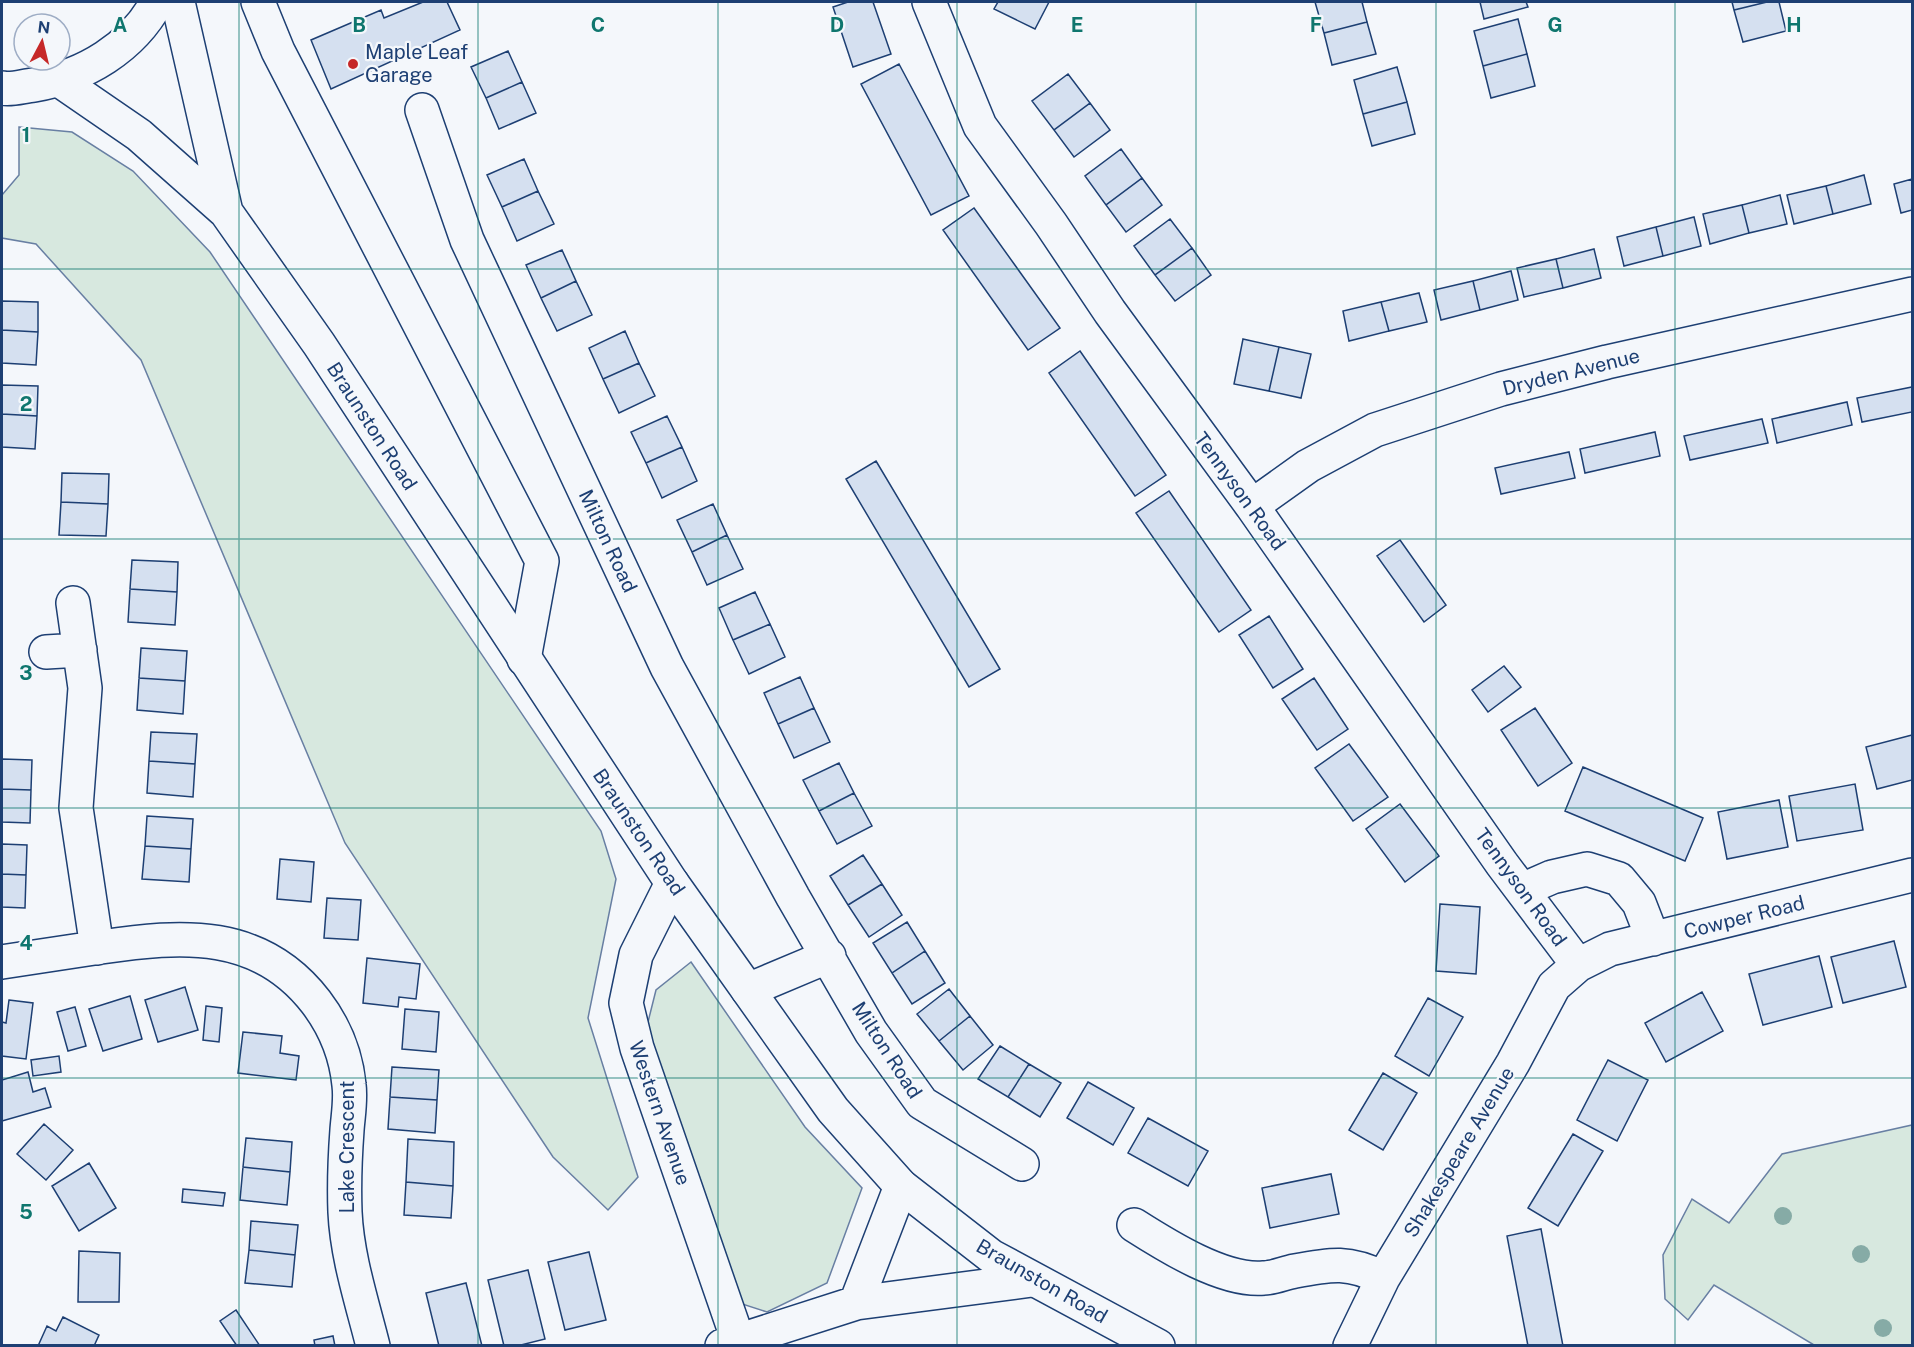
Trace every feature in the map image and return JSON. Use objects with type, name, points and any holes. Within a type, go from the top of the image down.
[{"type":"main road","points":[[2,88],[59,80],[89,68],[118,49],[150,14],[157,2]]},
{"type":"main road","name":"Braunston Road","points":[[178,2],[226,212]]},
{"type":"main road","points":[[258,2],[278,51],[542,561],[524,659]]},
{"type":"main road","name":"Tennyson Road","points":[[929,2],[980,126],[1051,224],[1110,312],[1251,506],[1522,890],[1578,965]]},
{"type":"main road","name":"Braunston Road","points":[[59,80],[139,135],[226,212],[319,344],[672,883],[834,1110],[901,1186],[991,1256],[1158,1346]]},
{"type":"main road","name":"Milton Road","points":[[422,110],[466,240],[667,667],[793,897],[871,1032],[921,1103],[1022,1164]]},
{"type":"main road","name":"Dryden Avenue","points":[[1251,506],[1308,466],[1376,430],[1501,389],[1607,362],[1912,294]]},
{"type":"main road","points":[[73,603],[85,688],[76,808],[97,948]]},
{"type":"main road","points":[[46,652],[80,650]]},
{"type":"main road","points":[[1522,890],[1552,877],[1587,869],[1620,879],[1639,903],[1653,939]]},
{"type":"main road","name":"Cowper Road","points":[[1578,965],[1610,949],[1912,875]]},
{"type":"main road","name":"Western Avenue","points":[[672,883],[636,955],[626,1003],[637,1048],[733,1344]]},
{"type":"main road","name":"Lake Crescent","points":[[2,962],[158,939],[196,938],[244,948],[277,965],[305,988],[330,1020],[343,1050],[350,1086],[345,1155],[345,1214],[353,1264],[373,1346]]},
{"type":"main road","points":[[748,990],[829,956]]},
{"type":"main road","name":"Shakespeare Avenue","points":[[1357,1343],[1383,1278],[1507,1073],[1554,986],[1578,965]]},
{"type":"main road","points":[[856,1303],[901,1186]]},
{"type":"main road","points":[[1134,1225],[1177,1253],[1242,1277],[1264,1278],[1347,1263],[1383,1278]]},
{"type":"main road","points":[[733,1344],[856,1303],[1032,1280]]},
{"type":"shaded area","points":[[19,127],[72,132],[133,171],[210,252],[601,831],[616,879],[588,1018],[638,1177],[608,1210],[553,1157],[345,843],[141,360],[36,244],[2,238],[2,195],[19,175]]},
{"type":"shaded area","points":[[691,962],[805,1127],[862,1188],[827,1283],[767,1312],[739,1303],[646,1030],[656,990]]},
{"type":"shaded area","points":[[1912,1125],[1912,1345],[1814,1345],[1714,1285],[1688,1320],[1665,1299],[1663,1255],[1692,1199],[1729,1223],[1782,1154]]},
{"type":"building","name":"Maple Leaf Garage","points":[[423,2],[447,2],[460,30],[331,89],[311,40],[381,10],[384,18]]},
{"type":"building","points":[[848,2],[873,2],[891,54],[853,67],[833,7]]},
{"type":"building","points":[[998,2],[1049,2],[1035,29],[994,9]]},
{"type":"building","points":[[1315,2],[1362,2],[1367,22],[1324,33]]},
{"type":"building","points":[[1480,2],[1526,2],[1528,7],[1484,19]]},
{"type":"building","points":[[1732,2],[1767,2],[1734,10]]},
{"type":"building","points":[[1767,2],[1779,2],[1786,31],[1743,42],[1734,10]]},
{"type":"building","points":[[1518,19],[1527,54],[1483,66],[1474,31]]},
{"type":"building","points":[[1367,22],[1376,54],[1332,65],[1324,33]]},
{"type":"building","points":[[508,51],[522,82],[486,98],[471,67]]},
{"type":"building","points":[[1527,54],[1535,86],[1491,98],[1483,66]]},
{"type":"building","points":[[899,64],[969,196],[931,215],[861,84]]},
{"type":"building","points":[[1397,67],[1407,102],[1363,114],[1354,80]]},
{"type":"building","points":[[1068,74],[1090,103],[1054,130],[1032,101]]},
{"type":"building","points":[[522,82],[536,113],[499,129],[486,98]]},
{"type":"building","points":[[1407,102],[1415,134],[1372,146],[1363,114]]},
{"type":"building","points":[[1090,103],[1110,130],[1074,157],[1054,130]]},
{"type":"building","points":[[1121,149],[1142,178],[1106,205],[1085,176]]},
{"type":"building","points":[[524,159],[538,191],[502,207],[487,175]]},
{"type":"building","points":[[1864,175],[1871,204],[1833,214],[1826,186]]},
{"type":"building","points":[[1142,178],[1162,205],[1126,232],[1106,205]]},
{"type":"building","points":[[1912,179],[1912,210],[1901,213],[1894,184]]},
{"type":"building","points":[[1826,186],[1833,214],[1794,224],[1787,195]]},
{"type":"building","points":[[538,191],[554,224],[517,241],[502,207]]},
{"type":"building","points":[[1780,195],[1787,224],[1749,233],[1742,205]]},
{"type":"building","points":[[1742,205],[1749,233],[1710,244],[1703,214]]},
{"type":"building","points":[[974,208],[1060,328],[1028,350],[943,230]]},
{"type":"building","points":[[1694,217],[1701,246],[1663,256],[1656,227]]},
{"type":"building","points":[[1170,219],[1192,248],[1155,275],[1134,246]]},
{"type":"building","points":[[1656,227],[1663,256],[1624,266],[1617,237]]},
{"type":"building","points":[[1192,248],[1211,275],[1175,301],[1155,275]]},
{"type":"building","points":[[1594,249],[1601,278],[1563,288],[1556,259]]},
{"type":"building","points":[[562,250],[576,281],[541,298],[526,265]]},
{"type":"building","points":[[1556,259],[1563,288],[1524,297],[1517,268]]},
{"type":"building","points":[[1511,271],[1518,300],[1480,310],[1473,281]]},
{"type":"building","points":[[576,281],[592,315],[557,331],[541,298]]},
{"type":"building","points":[[1473,281],[1480,310],[1441,320],[1434,290]]},
{"type":"building","points":[[1419,293],[1427,322],[1389,331],[1381,302]]},
{"type":"building","points":[[2,301],[38,302],[38,332],[2,330]]},
{"type":"building","points":[[1381,302],[1389,331],[1349,341],[1343,311]]},
{"type":"building","points":[[2,330],[38,332],[36,365],[2,363]]},
{"type":"building","points":[[625,331],[639,363],[603,379],[589,348]]},
{"type":"building","points":[[1243,339],[1279,347],[1269,391],[1234,384]]},
{"type":"building","points":[[1279,347],[1311,354],[1301,398],[1269,391]]},
{"type":"building","points":[[1080,351],[1166,475],[1135,496],[1049,373]]},
{"type":"building","points":[[639,363],[655,396],[619,413],[603,379]]},
{"type":"building","points":[[2,385],[38,386],[37,416],[2,414]]},
{"type":"building","points":[[1912,387],[1912,412],[1862,422],[1857,398]]},
{"type":"building","points":[[1847,402],[1852,425],[1777,443],[1772,419]]},
{"type":"building","points":[[2,414],[37,416],[35,449],[2,447]]},
{"type":"building","points":[[667,416],[682,447],[646,463],[631,432]]},
{"type":"building","points":[[1762,419],[1768,443],[1690,460],[1684,436]]},
{"type":"building","points":[[1655,432],[1660,456],[1585,473],[1580,449]]},
{"type":"building","points":[[682,447],[697,481],[662,498],[646,463]]},
{"type":"building","points":[[1569,452],[1575,478],[1501,494],[1495,468]]},
{"type":"building","points":[[876,461],[1000,669],[969,687],[846,479]]},
{"type":"building","points":[[62,473],[109,474],[108,504],[61,502]]},
{"type":"building","points":[[1169,491],[1251,610],[1219,632],[1136,513]]},
{"type":"building","points":[[61,502],[108,504],[106,536],[59,535]]},
{"type":"building","points":[[713,504],[727,535],[692,552],[677,520]]},
{"type":"building","points":[[727,535],[743,569],[707,585],[692,552]]},
{"type":"building","points":[[1400,540],[1446,605],[1424,622],[1377,556]]},
{"type":"building","points":[[132,560],[178,562],[177,592],[130,589]]},
{"type":"building","points":[[130,589],[177,592],[175,625],[128,622]]},
{"type":"building","points":[[755,592],[770,624],[733,640],[719,608]]},
{"type":"building","points":[[1269,616],[1303,669],[1273,688],[1239,635]]},
{"type":"building","points":[[770,624],[785,657],[749,674],[733,640]]},
{"type":"building","points":[[141,648],[187,651],[185,681],[139,678]]},
{"type":"building","points":[[1504,666],[1521,687],[1488,712],[1472,690]]},
{"type":"building","points":[[800,677],[814,708],[778,724],[764,693]]},
{"type":"building","points":[[139,678],[185,681],[183,714],[137,710]]},
{"type":"building","points":[[1314,678],[1348,729],[1317,750],[1282,699]]},
{"type":"building","points":[[814,708],[830,742],[794,758],[778,724]]},
{"type":"building","points":[[1535,708],[1572,763],[1538,786],[1501,730]]},
{"type":"building","points":[[151,732],[197,734],[195,764],[149,761]]},
{"type":"building","points":[[1912,735],[1912,780],[1877,789],[1866,747]]},
{"type":"building","points":[[1349,744],[1388,797],[1353,821],[1315,768]]},
{"type":"building","points":[[2,759],[32,760],[31,790],[2,789]]},
{"type":"building","points":[[149,761],[195,764],[193,797],[147,793]]},
{"type":"building","points":[[839,763],[854,793],[819,811],[803,780]]},
{"type":"building","points":[[1583,767],[1703,818],[1685,861],[1565,811]]},
{"type":"building","points":[[1855,784],[1863,830],[1797,841],[1789,796]]},
{"type":"building","points":[[2,789],[31,790],[30,823],[2,822]]},
{"type":"building","points":[[854,793],[872,826],[837,844],[819,811]]},
{"type":"building","points":[[1779,800],[1788,847],[1727,859],[1718,812]]},
{"type":"building","points":[[1400,804],[1439,856],[1405,882],[1366,829]]},
{"type":"building","points":[[147,816],[193,819],[191,849],[145,846]]},
{"type":"building","points":[[2,844],[27,845],[26,875],[2,874]]},
{"type":"building","points":[[145,846],[191,849],[189,882],[142,879]]},
{"type":"building","points":[[863,855],[882,884],[848,905],[830,876]]},
{"type":"building","points":[[280,859],[314,862],[311,902],[277,899]]},
{"type":"building","points":[[2,874],[26,875],[25,908],[2,907]]},
{"type":"building","points":[[882,884],[902,915],[869,937],[848,905]]},
{"type":"building","points":[[327,898],[361,900],[358,940],[324,938]]},
{"type":"building","points":[[1440,904],[1480,907],[1476,974],[1436,971]]},
{"type":"building","points":[[907,922],[925,951],[892,973],[873,943]]},
{"type":"building","points":[[1894,941],[1906,987],[1843,1003],[1831,957]]},
{"type":"building","points":[[925,951],[945,983],[912,1004],[892,973]]},
{"type":"building","points":[[1819,956],[1832,1007],[1763,1025],[1749,974]]},
{"type":"building","points":[[367,958],[420,964],[416,999],[399,997],[398,1007],[363,1003]]},
{"type":"building","points":[[185,987],[198,1030],[158,1042],[145,1000]]},
{"type":"building","points":[[949,989],[970,1016],[939,1041],[917,1014]]},
{"type":"building","points":[[1702,992],[1723,1031],[1666,1062],[1645,1023]]},
{"type":"building","points":[[130,996],[142,1039],[103,1051],[89,1009]]},
{"type":"building","points":[[1428,998],[1463,1017],[1429,1076],[1395,1056]]},
{"type":"building","points":[[9,1000],[33,1003],[26,1059],[2,1056],[2,1022],[6,1023]]},
{"type":"building","points":[[206,1006],[222,1008],[219,1042],[203,1040]]},
{"type":"building","points":[[75,1007],[86,1046],[68,1051],[57,1012]]},
{"type":"building","points":[[405,1009],[439,1012],[436,1052],[402,1049]]},
{"type":"building","points":[[970,1016],[993,1045],[963,1070],[939,1041]]},
{"type":"building","points":[[243,1032],[282,1036],[280,1053],[299,1056],[296,1080],[238,1073]]},
{"type":"building","points":[[1000,1046],[1029,1064],[1008,1097],[978,1079]]},
{"type":"building","points":[[59,1056],[61,1072],[33,1076],[31,1060]]},
{"type":"building","points":[[1608,1060],[1648,1080],[1617,1141],[1577,1120]]},
{"type":"building","points":[[1029,1064],[1061,1083],[1040,1117],[1008,1097]]},
{"type":"building","points":[[392,1067],[439,1070],[437,1100],[390,1097]]},
{"type":"building","points":[[28,1072],[33,1092],[45,1088],[51,1107],[2,1121],[2,1080]]},
{"type":"building","points":[[1383,1073],[1417,1093],[1383,1150],[1349,1130]]},
{"type":"building","points":[[1088,1082],[1134,1108],[1113,1145],[1067,1118]]},
{"type":"building","points":[[390,1097],[437,1100],[435,1133],[388,1129]]},
{"type":"building","points":[[1148,1118],[1208,1151],[1188,1186],[1128,1153]]},
{"type":"building","points":[[44,1124],[73,1150],[46,1180],[17,1154]]},
{"type":"building","points":[[1573,1134],[1603,1151],[1558,1226],[1528,1208]]},
{"type":"building","points":[[246,1138],[292,1142],[290,1172],[243,1167]]},
{"type":"building","points":[[408,1139],[454,1142],[453,1186],[406,1182]]},
{"type":"building","points":[[89,1163],[116,1208],[79,1231],[52,1186]]},
{"type":"building","points":[[243,1167],[290,1172],[287,1205],[240,1200]]},
{"type":"building","points":[[1331,1174],[1339,1214],[1270,1228],[1262,1188]]},
{"type":"building","points":[[406,1182],[453,1186],[451,1218],[404,1215]]},
{"type":"building","points":[[183,1189],[225,1193],[223,1206],[182,1202]]},
{"type":"building","points":[[251,1221],[298,1225],[295,1255],[249,1250]]},
{"type":"building","points":[[1541,1229],[1563,1346],[1528,1346],[1507,1236]]},
{"type":"building","points":[[249,1250],[295,1255],[292,1287],[245,1283]]},
{"type":"building","points":[[79,1251],[120,1253],[119,1302],[78,1302]]},
{"type":"building","points":[[589,1252],[606,1320],[565,1330],[548,1262]]},
{"type":"building","points":[[528,1270],[545,1339],[517,1346],[504,1346],[488,1280]]},
{"type":"building","points":[[466,1283],[482,1346],[439,1346],[426,1293]]},
{"type":"building","points":[[236,1310],[260,1346],[237,1346],[220,1321]]},
{"type":"building","points":[[63,1317],[99,1335],[94,1346],[38,1346],[47,1326],[56,1331]]},
{"type":"building","points":[[333,1336],[335,1346],[315,1346],[314,1340]]},
{"type":"place","name":"Maple Leaf Garage","points":[[353,64]]}]
